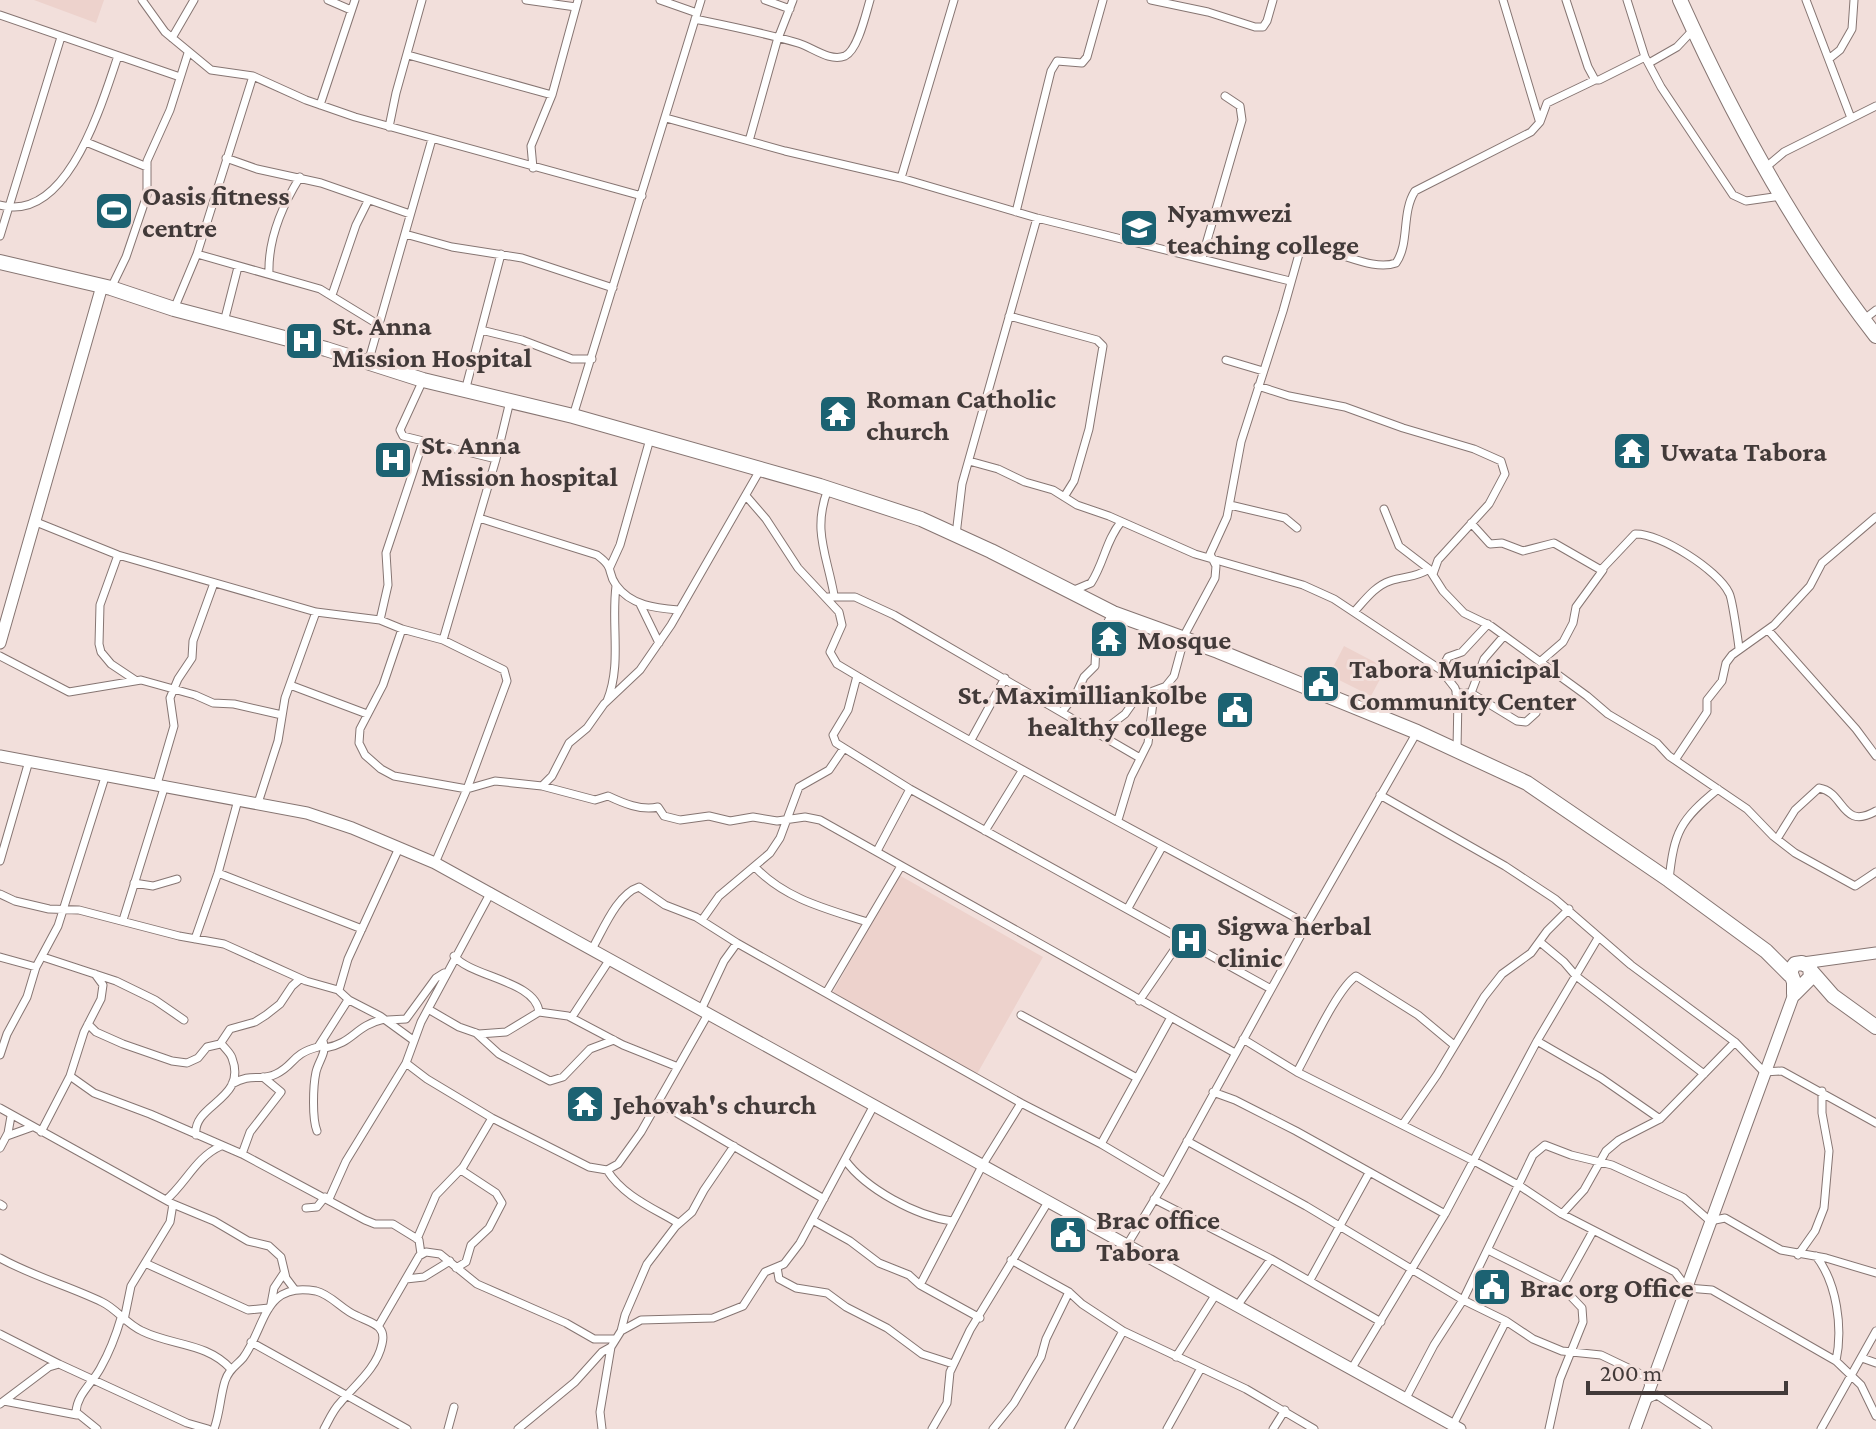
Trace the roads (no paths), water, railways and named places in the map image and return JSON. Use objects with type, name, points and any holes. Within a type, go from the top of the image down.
[{"type":"highway","points":[[1680,0],[1731,110],[1781,196],[1876,336]]},
{"type":"highway","points":[[0,262],[107,287],[423,380],[573,416],[885,506],[956,535],[1113,613],[1417,732],[1527,783],[1876,1027]]},
{"type":"street","points":[[142,0],[172,38],[211,70],[253,76],[320,105],[389,127],[642,196]]},
{"type":"street","points":[[172,38],[194,0]]},
{"type":"street","points":[[328,0],[351,10]]},
{"type":"street","points":[[320,105],[355,0]]},
{"type":"street","points":[[389,127],[422,0]]},
{"type":"street","points":[[526,0],[577,4],[552,95],[531,146],[533,168]]},
{"type":"street","points":[[660,0],[696,16],[779,37],[825,55],[844,56],[854,46],[870,0]]},
{"type":"street","points":[[573,416],[701,0]]},
{"type":"street","points":[[765,0],[790,9]]},
{"type":"street","points":[[749,141],[793,0]]},
{"type":"street","points":[[901,178],[954,0]]},
{"type":"street","points":[[1016,212],[1051,71],[1057,61],[1085,61],[1103,0]]},
{"type":"street","points":[[1151,0],[1263,27],[1273,0]]},
{"type":"street","points":[[1503,0],[1540,122]]},
{"type":"street","points":[[1566,0],[1595,80]]},
{"type":"street","points":[[1627,0],[1647,60],[1672,106],[1733,195],[1740,200],[1751,201],[1781,196]]},
{"type":"street","points":[[1806,0],[1851,118]]},
{"type":"street","points":[[1830,58],[1840,50],[1851,32],[1854,0]]},
{"type":"street","points":[[0,15],[180,77]]},
{"type":"street","points":[[1118,820],[1127,790],[1150,738],[1149,715],[1153,702],[1174,676],[1183,639],[1215,578],[1216,566],[1211,559],[1211,548],[1227,517],[1239,450],[1297,256],[1306,249],[1380,266],[1396,263],[1415,191],[1534,129],[1547,103],[1677,47],[1693,30]]},
{"type":"street","points":[[0,236],[61,37]]},
{"type":"street","points":[[0,643],[5,614],[107,287],[126,257],[147,195],[147,167],[188,53]]},
{"type":"street","points":[[408,55],[552,95]]},
{"type":"street","points":[[0,205],[9,208],[29,205],[59,183],[86,142],[118,56]]},
{"type":"street","points":[[174,309],[197,254],[253,76]]},
{"type":"street","points":[[1202,258],[1242,120],[1241,108],[1225,96]]},
{"type":"street","points":[[1765,168],[1784,152],[1876,106]]},
{"type":"street","points":[[666,118],[901,178],[1037,218],[1290,281]]},
{"type":"street","points":[[368,363],[432,139]]},
{"type":"street","points":[[86,142],[147,167]]},
{"type":"street","points":[[226,158],[257,169],[300,177],[410,214]]},
{"type":"street","points":[[269,273],[272,244],[281,213],[300,177]]},
{"type":"street","points":[[332,295],[356,225],[368,201]]},
{"type":"street","points":[[956,535],[962,484],[1037,218]]},
{"type":"street","points":[[405,234],[452,247],[539,263],[613,288]]},
{"type":"street","points":[[197,254],[308,285],[332,295],[379,325]]},
{"type":"street","points":[[465,391],[501,254]]},
{"type":"street","points":[[224,322],[238,267]]},
{"type":"street","points":[[1863,320],[1876,310]]},
{"type":"street","points":[[1009,316],[1097,340],[1103,346],[1089,429],[1074,481],[1064,497]]},
{"type":"street","points":[[481,330],[522,340],[572,359],[592,359]]},
{"type":"street","points":[[1226,360],[1263,371]]},
{"type":"street","points":[[423,380],[400,430],[405,437],[496,459]]},
{"type":"street","points":[[1258,386],[1289,396],[1345,407],[1474,449],[1497,459],[1505,468],[1504,477],[1489,504],[1438,560],[1431,572],[1381,585],[1354,612]]},
{"type":"street","points":[[443,640],[510,401]]},
{"type":"street","points":[[610,567],[620,545],[650,439]]},
{"type":"street","points":[[380,620],[388,585],[386,553],[423,442]]},
{"type":"street","points":[[969,461],[1053,490],[1080,507],[1211,559],[1303,585],[1354,612],[1441,670],[1459,702],[1457,749]]},
{"type":"street","points":[[542,786],[552,776],[569,743],[587,728],[606,703],[640,670],[659,643],[760,470]]},
{"type":"street","points":[[828,489],[821,512],[820,536],[831,596],[842,620],[830,650],[837,664],[1022,771],[1307,924]]},
{"type":"street","points":[[747,497],[810,583],[831,596],[855,597],[883,609],[1140,758]]},
{"type":"street","points":[[1230,505],[1285,518],[1297,528]]},
{"type":"street","points":[[1384,509],[1399,546],[1431,572],[1443,591],[1464,613],[1488,624],[1608,714],[1657,743],[1675,760],[1756,817],[1795,853],[1855,886],[1876,872]]},
{"type":"street","points":[[1675,760],[1706,715],[1707,700],[1722,681],[1728,659],[1739,648],[1768,630],[1810,586],[1822,563],[1876,517]]},
{"type":"street","points":[[479,518],[581,548],[597,555],[610,567],[616,586],[613,614],[615,676],[606,703]]},
{"type":"street","points":[[36,522],[118,555],[214,583],[316,612],[380,620],[443,640],[504,670],[508,677],[467,789],[435,863]]},
{"type":"street","points":[[1069,592],[1091,583],[1101,565],[1109,539],[1121,522]]},
{"type":"street","points":[[1471,523],[1490,544],[1502,543],[1523,551],[1554,543],[1603,570]]},
{"type":"street","points":[[1541,661],[1563,642],[1573,623],[1576,607],[1635,534],[1647,534],[1671,545],[1706,568],[1728,591],[1739,648]]},
{"type":"street","points":[[118,555],[100,605],[99,644],[101,652],[111,664],[135,680],[213,703],[234,704],[282,715]]},
{"type":"street","points":[[123,920],[174,726],[170,705],[174,689],[192,658],[193,641],[214,583]]},
{"type":"street","points":[[616,586],[640,604],[659,643]]},
{"type":"street","points":[[640,604],[679,610]]},
{"type":"street","points":[[258,803],[278,741],[290,685],[316,612]]},
{"type":"street","points":[[1062,712],[1084,677],[1095,666],[1096,644],[1113,613]]},
{"type":"street","points":[[1441,670],[1450,656],[1462,652],[1488,624]]},
{"type":"street","points":[[402,629],[383,685],[360,729],[360,747],[381,769],[394,776],[467,789],[495,781],[542,786],[595,800],[608,796],[640,807],[658,807],[664,816],[674,820],[709,816],[727,821],[753,817],[774,821],[808,817],[820,820],[1235,1053]]},
{"type":"street","points":[[1768,630],[1876,756]]},
{"type":"street","points":[[1471,693],[1484,659],[1503,637]]},
{"type":"street","points":[[0,656],[69,692],[135,680]]},
{"type":"street","points":[[857,676],[848,710],[833,735],[834,741],[910,789],[1271,989]]},
{"type":"street","points":[[971,740],[1005,678]]},
{"type":"street","points":[[290,685],[367,714]]},
{"type":"street","points":[[1100,733],[1125,714],[1137,697],[1166,686]]},
{"type":"street","points":[[1456,693],[1471,693],[1517,721],[1526,722],[1536,713]]},
{"type":"street","points":[[1127,1245],[1417,732]]},
{"type":"street","points":[[702,920],[719,896],[770,853],[788,819],[799,787],[829,770],[844,748]]},
{"type":"street","points":[[0,756],[307,813],[435,863],[1456,1427],[1506,1321]]},
{"type":"street","points":[[0,861],[4,837],[29,761]]},
{"type":"street","points":[[985,831],[1022,771]]},
{"type":"street","points":[[0,1055],[64,908],[106,774]]},
{"type":"street","points":[[1777,839],[1795,810],[1819,788],[1827,789],[1853,817],[1876,811]]},
{"type":"street","points":[[877,851],[910,789]]},
{"type":"street","points":[[1669,880],[1675,838],[1683,823],[1718,789]]},
{"type":"street","points":[[1380,795],[1505,866],[1569,909],[1598,938],[1707,1024],[1735,1042],[1764,1072],[1782,1071],[1876,1123]]},
{"type":"street","points":[[195,939],[218,873],[238,800]]},
{"type":"street","points":[[1128,908],[1162,847]]},
{"type":"street","points":[[339,990],[348,959],[399,848]]},
{"type":"street","points":[[826,993],[901,866]]},
{"type":"street","points":[[755,867],[768,882],[801,900],[867,922]]},
{"type":"street","points":[[218,873],[362,929]]},
{"type":"street","points":[[134,883],[153,886],[177,879]]},
{"type":"street","points":[[592,949],[615,910],[634,887],[642,888],[665,905],[702,920],[737,943],[1165,1182]]},
{"type":"street","points":[[306,1208],[317,1207],[327,1198],[406,1063],[413,1040],[446,972],[491,892]]},
{"type":"street","points":[[0,894],[49,909],[64,908],[224,944],[300,979],[339,990],[348,1000],[384,1019],[413,1040]]},
{"type":"street","points":[[1403,1124],[1477,1006],[1502,974],[1531,953],[1569,909]]},
{"type":"street","points":[[1352,1368],[1445,1214],[1537,1041],[1598,938]]},
{"type":"street","points":[[1139,1001],[1181,940]]},
{"type":"street","points":[[1540,942],[1576,976],[1704,1074]]},
{"type":"street","points":[[406,1063],[492,1118],[589,1167],[607,1170],[618,1164],[641,1132],[678,1067],[724,961],[737,943]]},
{"type":"street","points":[[1635,1429],[1799,975],[1842,959],[1876,953]]},
{"type":"street","points":[[454,956],[461,963],[499,977],[533,999],[538,1004],[539,1012]]},
{"type":"street","points":[[0,957],[36,967]]},
{"type":"street","points":[[43,957],[147,996],[184,1020]]},
{"type":"street","points":[[572,1017],[610,959]]},
{"type":"street","points":[[232,1084],[246,1076],[263,1077],[279,1072],[298,1054],[324,1044],[342,1045],[363,1025],[384,1019],[406,1019],[436,978],[446,972]]},
{"type":"street","points":[[7,1136],[38,1129],[70,1076],[102,993],[102,982],[95,974]]},
{"type":"street","points":[[1297,1072],[1354,976],[1407,1007],[1454,1045]]},
{"type":"street","points":[[88,1024],[107,1037],[178,1063],[192,1062],[207,1047],[221,1043],[230,1029],[255,1022],[280,1004],[300,979]]},
{"type":"street","points":[[317,1131],[314,1124],[315,1079],[324,1044],[348,1000]]},
{"type":"street","points":[[428,1009],[476,1033],[499,1054],[550,1081],[563,1077],[590,1049],[614,1040]]},
{"type":"street","points":[[476,1033],[506,1032],[539,1012],[572,1017],[614,1040],[678,1067]]},
{"type":"street","points":[[1021,1015],[1137,1078]]},
{"type":"street","points":[[1101,1144],[1170,1019]]},
{"type":"street","points":[[1243,1039],[1297,1072],[1474,1161],[1562,1214],[1675,1272],[1687,1288],[1712,1290],[1836,1361],[1864,1390],[1876,1416]]},
{"type":"street","points":[[1537,1041],[1601,1078],[1660,1119]]},
{"type":"street","points":[[1562,1214],[1584,1190],[1606,1151],[1619,1140],[1660,1119],[1735,1042]]},
{"type":"street","points":[[196,1135],[195,1129],[201,1117],[224,1098],[232,1084],[232,1057],[221,1043]]},
{"type":"street","points":[[70,1076],[94,1093],[242,1154],[370,1222],[393,1224],[417,1239]]},
{"type":"street","points":[[242,1154],[250,1132],[281,1092],[263,1077]]},
{"type":"street","points":[[1798,1255],[1815,1231],[1824,1208],[1829,1151],[1822,1113],[1822,1091]]},
{"type":"street","points":[[1213,1092],[1235,1100],[1445,1214]]},
{"type":"street","points":[[658,1102],[824,1199]]},
{"type":"street","points":[[920,1285],[982,1166],[1021,1103]]},
{"type":"street","points":[[621,1331],[641,1320],[687,1321],[723,1316],[743,1306],[765,1272],[787,1261],[814,1221],[873,1107]]},
{"type":"street","points":[[0,1108],[169,1202],[214,1221],[248,1241],[269,1246],[281,1257],[284,1273],[295,1290]]},
{"type":"street","points":[[0,1148],[7,1136],[11,1116]]},
{"type":"street","points":[[379,1325],[421,1254],[417,1239],[436,1195],[461,1170],[492,1118]]},
{"type":"street","points":[[1187,1141],[1463,1300],[1506,1321],[1543,1345],[1572,1353],[1604,1355],[1647,1377],[1648,1395]]},
{"type":"street","points":[[1406,1398],[1463,1300],[1533,1155],[1545,1145],[1571,1155],[1601,1161],[1684,1198],[1710,1221]]},
{"type":"street","points":[[97,1429],[75,1410],[79,1398],[95,1379],[116,1336],[131,1286],[170,1222],[169,1202],[204,1155],[221,1146]]},
{"type":"street","points":[[518,1429],[575,1382],[613,1343],[621,1331],[644,1269],[678,1223],[692,1212],[734,1146]]},
{"type":"street","points":[[845,1160],[871,1186],[930,1216],[952,1221]]},
{"type":"street","points":[[406,1279],[424,1277],[466,1262],[471,1245],[489,1228],[502,1203],[496,1193],[461,1170]]},
{"type":"street","points":[[607,1170],[627,1192],[678,1223]]},
{"type":"street","points":[[1310,1280],[1369,1173]]},
{"type":"street","points":[[1154,1199],[1310,1280],[1381,1322]]},
{"type":"street","points":[[932,1429],[947,1403],[953,1364],[970,1330],[1048,1202]]},
{"type":"street","points":[[1710,1221],[1725,1218],[1781,1250],[1816,1256],[1876,1273]]},
{"type":"street","points":[[814,1221],[850,1241],[879,1263],[913,1277],[920,1285],[980,1318]]},
{"type":"street","points":[[1562,1287],[1593,1231]]},
{"type":"street","points":[[1488,1250],[1562,1287],[1579,1303],[1584,1317],[1560,1379],[1549,1429]]},
{"type":"street","points":[[421,1254],[436,1253],[477,1284],[594,1339],[613,1343]]},
{"type":"street","points":[[1816,1256],[1831,1280],[1840,1334],[1836,1361]]},
{"type":"street","points":[[0,1258],[102,1302],[122,1319],[151,1335],[193,1345],[210,1353],[231,1369]]},
{"type":"street","points":[[1237,1306],[1271,1259]]},
{"type":"street","points":[[1011,1260],[1069,1292],[1123,1331],[1226,1379],[1314,1429]]},
{"type":"street","points":[[145,1263],[248,1310],[270,1307]]},
{"type":"street","points":[[777,1267],[779,1279],[793,1287],[827,1293],[846,1307],[887,1328],[922,1354],[953,1364]]},
{"type":"street","points":[[270,1307],[274,1288],[284,1273]]},
{"type":"street","points":[[214,1429],[224,1383],[231,1369],[241,1360],[270,1307],[281,1294],[295,1290],[324,1294],[350,1313],[379,1325],[383,1336],[372,1366],[337,1406],[324,1429]]},
{"type":"street","points":[[993,1429],[1014,1403],[1041,1357],[1046,1339],[1069,1292]]},
{"type":"street","points":[[1176,1357],[1216,1294]]},
{"type":"street","points":[[1069,1429],[1123,1331]]},
{"type":"street","points":[[1821,1429],[1876,1331]]},
{"type":"street","points":[[0,1334],[187,1423],[208,1429]]},
{"type":"street","points":[[251,1342],[407,1429]]},
{"type":"street","points":[[602,1429],[600,1412],[613,1343]]},
{"type":"street","points":[[1862,1358],[1876,1363]]},
{"type":"street","points":[[2,1403],[49,1367],[59,1364]]},
{"type":"street","points":[[1167,1429],[1201,1368]]},
{"type":"street","points":[[1648,1395],[1657,1395],[1704,1428]]},
{"type":"street","points":[[2,1403],[79,1415]]},
{"type":"street","points":[[448,1429],[454,1407]]},
{"type":"street","points":[[1273,1429],[1285,1410]]},
{"type":"street","points":[[78,1429],[87,1421]]},
{"type":"place","name":"Oasis fitness centre","points":[[114,211]]},
{"type":"place","name":"Nyamwezi teaching college","points":[[1139,228]]},
{"type":"place","name":"St. Anna Mission Hospital","points":[[304,341]]},
{"type":"place","name":"Roman Catholic church","points":[[838,414]]},
{"type":"place","name":"Uwata Tabora","points":[[1632,451]]},
{"type":"place","name":"St. Anna Mission hospital","points":[[393,460]]},
{"type":"place","name":"Mosque","points":[[1109,639]]},
{"type":"place","name":"Tabora Municipal Community Center","points":[[1321,684]]},
{"type":"place","name":"St. Maximilliankolbe healthy college","points":[[1235,710]]},
{"type":"place","name":"Sigwa herbal clinic","points":[[1189,941]]},
{"type":"place","name":"Jehovah's church","points":[[585,1104]]},
{"type":"place","name":"Brac office Tabora","points":[[1068,1235]]},
{"type":"place","name":"Brac org Office","points":[[1492,1287]]}]
